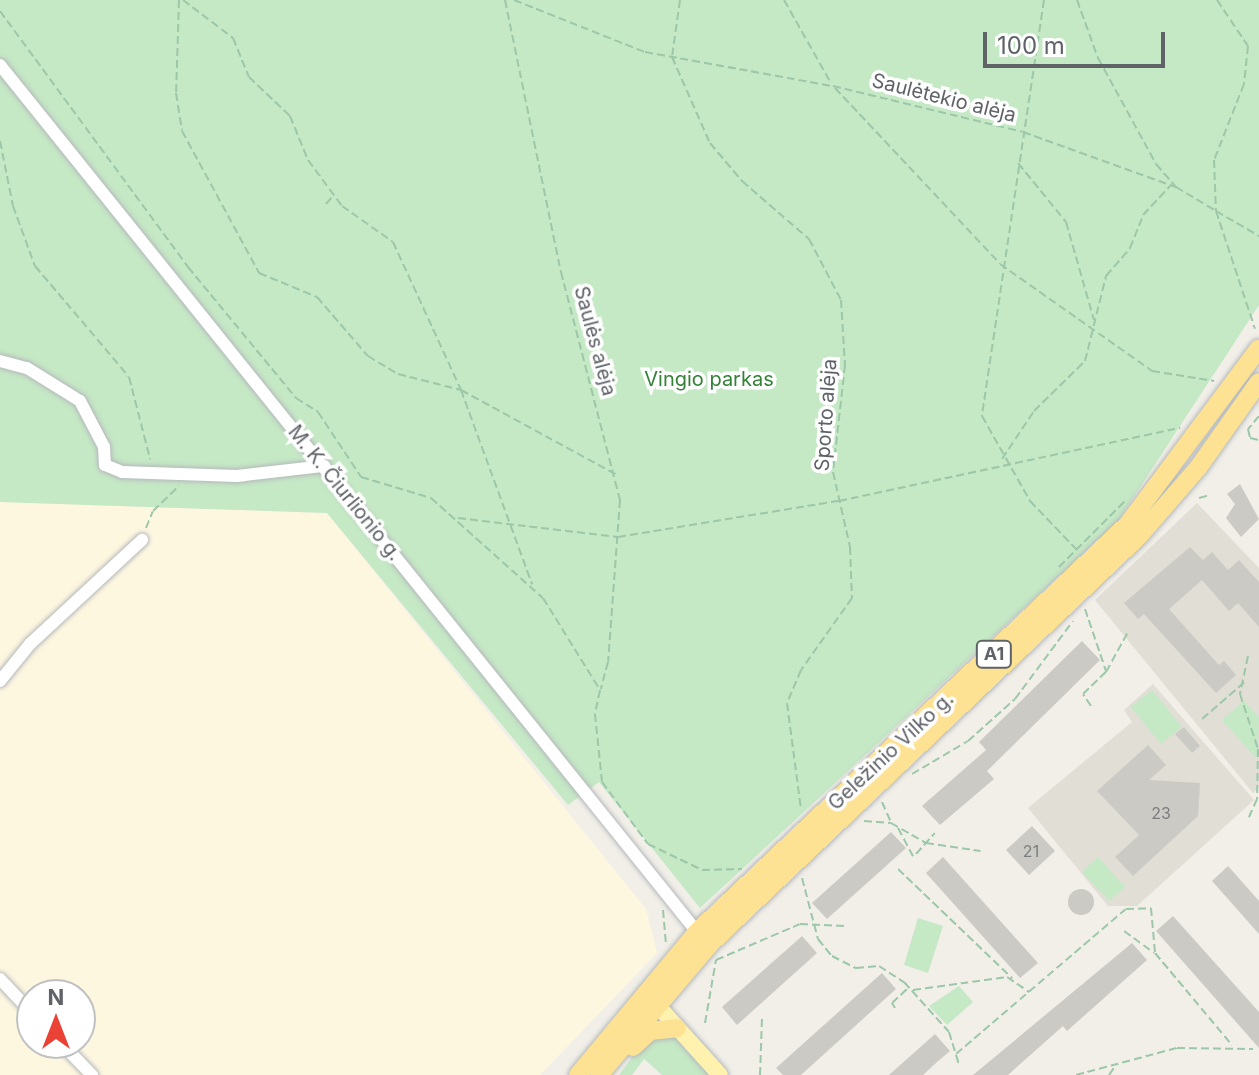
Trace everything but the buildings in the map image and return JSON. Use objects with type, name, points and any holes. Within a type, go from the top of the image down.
[{"type":"highway","name":"Geležinio Vilko g.","points":[[602,1075],[694,927],[1128,524],[1257,338]]},
{"type":"highway","name":"Geležinio Vilko g.","points":[[578,1075],[651,999],[1139,536],[1198,468],[1259,382]]},
{"type":"highway","points":[[1198,468],[1259,397]]},
{"type":"highway","points":[[602,1075],[650,1031],[677,1028]]},
{"type":"highway","points":[[612,1075],[628,1053]]},
{"type":"main road","points":[[651,999],[720,1075]]},
{"type":"street","name":"M. K. Čiurlionio g.","points":[[0,65],[694,927]]},
{"type":"street","points":[[0,361],[27,368],[80,401],[94,424],[105,465],[160,474],[292,473],[324,466]]},
{"type":"street","points":[[0,681],[30,644],[142,540]]},
{"type":"street","points":[[0,979],[16,996]]},
{"type":"street","points":[[76,1059],[92,1075]]},
{"type":"path","points":[[181,0],[233,38],[249,77],[290,116],[308,160],[334,195],[393,242],[461,390],[508,527],[534,588],[600,690]]},
{"type":"path","points":[[181,0],[176,93],[182,131],[259,273],[317,297],[368,356],[398,374],[461,390],[617,475]]},
{"type":"path","name":"Saulės alėja","points":[[505,0],[561,272],[617,475],[618,537],[608,662],[595,714],[602,782],[648,844],[702,870],[753,867]]},
{"type":"path","name":"Saulėtekio alėja","points":[[514,0],[645,52],[833,86],[1023,132],[1176,187]]},
{"type":"path","points":[[672,57],[680,0]]},
{"type":"path","points":[[784,0],[833,86],[1000,264],[1152,371],[1219,382]]},
{"type":"path","points":[[1044,0],[1000,264],[982,416],[1007,467],[1077,550]]},
{"type":"path","points":[[1077,0],[1098,58],[1156,164],[1176,187],[1259,236]]},
{"type":"path","points":[[1217,0],[1248,46],[1244,84],[1214,160],[1216,211],[1257,338]]},
{"type":"path","points":[[0,11],[188,267],[296,398],[318,412],[361,477],[431,498],[534,588]]},
{"type":"path","name":"Sporto alėja","points":[[672,57],[725,165],[809,239],[833,275],[845,365],[833,453],[852,598],[801,670],[787,703],[803,821]]},
{"type":"path","points":[[0,141],[13,206],[35,266],[129,377],[144,421],[144,448],[160,474]]},
{"type":"path","points":[[1017,163],[1066,222],[1094,330]]},
{"type":"path","points":[[1002,459],[1034,411],[1085,361],[1106,276],[1130,248],[1143,215],[1170,185]]},
{"type":"path","points":[[326,204],[334,195]]},
{"type":"path","points":[[1259,416],[1248,429],[1250,438],[1259,440]]},
{"type":"path","points":[[455,518],[508,527],[618,537],[839,501],[1007,467],[1064,448],[1189,426]]},
{"type":"path","points":[[142,540],[153,511],[190,474]]},
{"type":"path","points":[[1199,498],[1210,495]]},
{"type":"path","points":[[908,776],[968,741],[1015,699],[1084,603],[1106,672]]},
{"type":"path","points":[[1091,706],[1083,694],[1106,672],[1128,632]]},
{"type":"path","points":[[1248,656],[1248,680],[1240,694],[1258,749],[1257,799],[1249,817]]},
{"type":"path","points":[[1202,719],[1248,680]]},
{"type":"path","points":[[881,797],[891,823]]},
{"type":"path","points":[[864,821],[891,823],[926,843],[980,851]]},
{"type":"path","points":[[897,827],[914,855],[935,833]]},
{"type":"path","points":[[898,869],[1030,992]]},
{"type":"path","points":[[802,877],[818,939],[832,956],[856,968],[879,966],[910,989],[949,1032],[959,1065]]},
{"type":"path","points":[[661,887],[666,949]]},
{"type":"path","points":[[956,1054],[1126,909],[1151,908],[1155,953]]},
{"type":"path","points":[[705,1023],[716,960],[781,930],[816,925],[845,926]]},
{"type":"path","points":[[1124,931],[1155,953],[1232,1045]]},
{"type":"path","points":[[895,1008],[892,1003],[910,989],[1012,978]]},
{"type":"path","points":[[760,1075],[762,1018]]},
{"type":"path","points":[[1076,1075],[1177,1048],[1232,1045],[1253,1049]]},
{"type":"path","points":[[1109,1075],[1117,1064]]},
{"type":"shaded area","points":[[0,502],[327,513],[646,909],[657,953],[540,1075],[0,1075]]},
{"type":"shaded area","points":[[1197,503],[1259,568],[1259,787],[1253,793],[1095,600]]},
{"type":"shaded area","points":[[1153,684],[1254,800],[1137,906],[1108,906],[1028,808],[1132,722],[1124,710]]},
{"type":"green space","name":"Vingio parkas","points":[[0,0],[1259,0],[1259,305],[1118,521],[700,908],[599,782],[568,805],[327,513],[0,502]]},
{"type":"green space","points":[[1152,690],[1182,727],[1161,744],[1131,707]]},
{"type":"green space","points":[[1244,701],[1259,717],[1258,760],[1222,720]]},
{"type":"green space","points":[[1098,857],[1125,887],[1109,901],[1082,872]]},
{"type":"green space","points":[[918,918],[943,926],[928,973],[904,965]]},
{"type":"green space","points":[[959,986],[973,1002],[947,1025],[929,1006]]},
{"type":"green space","points":[[671,1034],[709,1075],[662,1075],[644,1059],[632,1075],[619,1075],[643,1042]]}]
